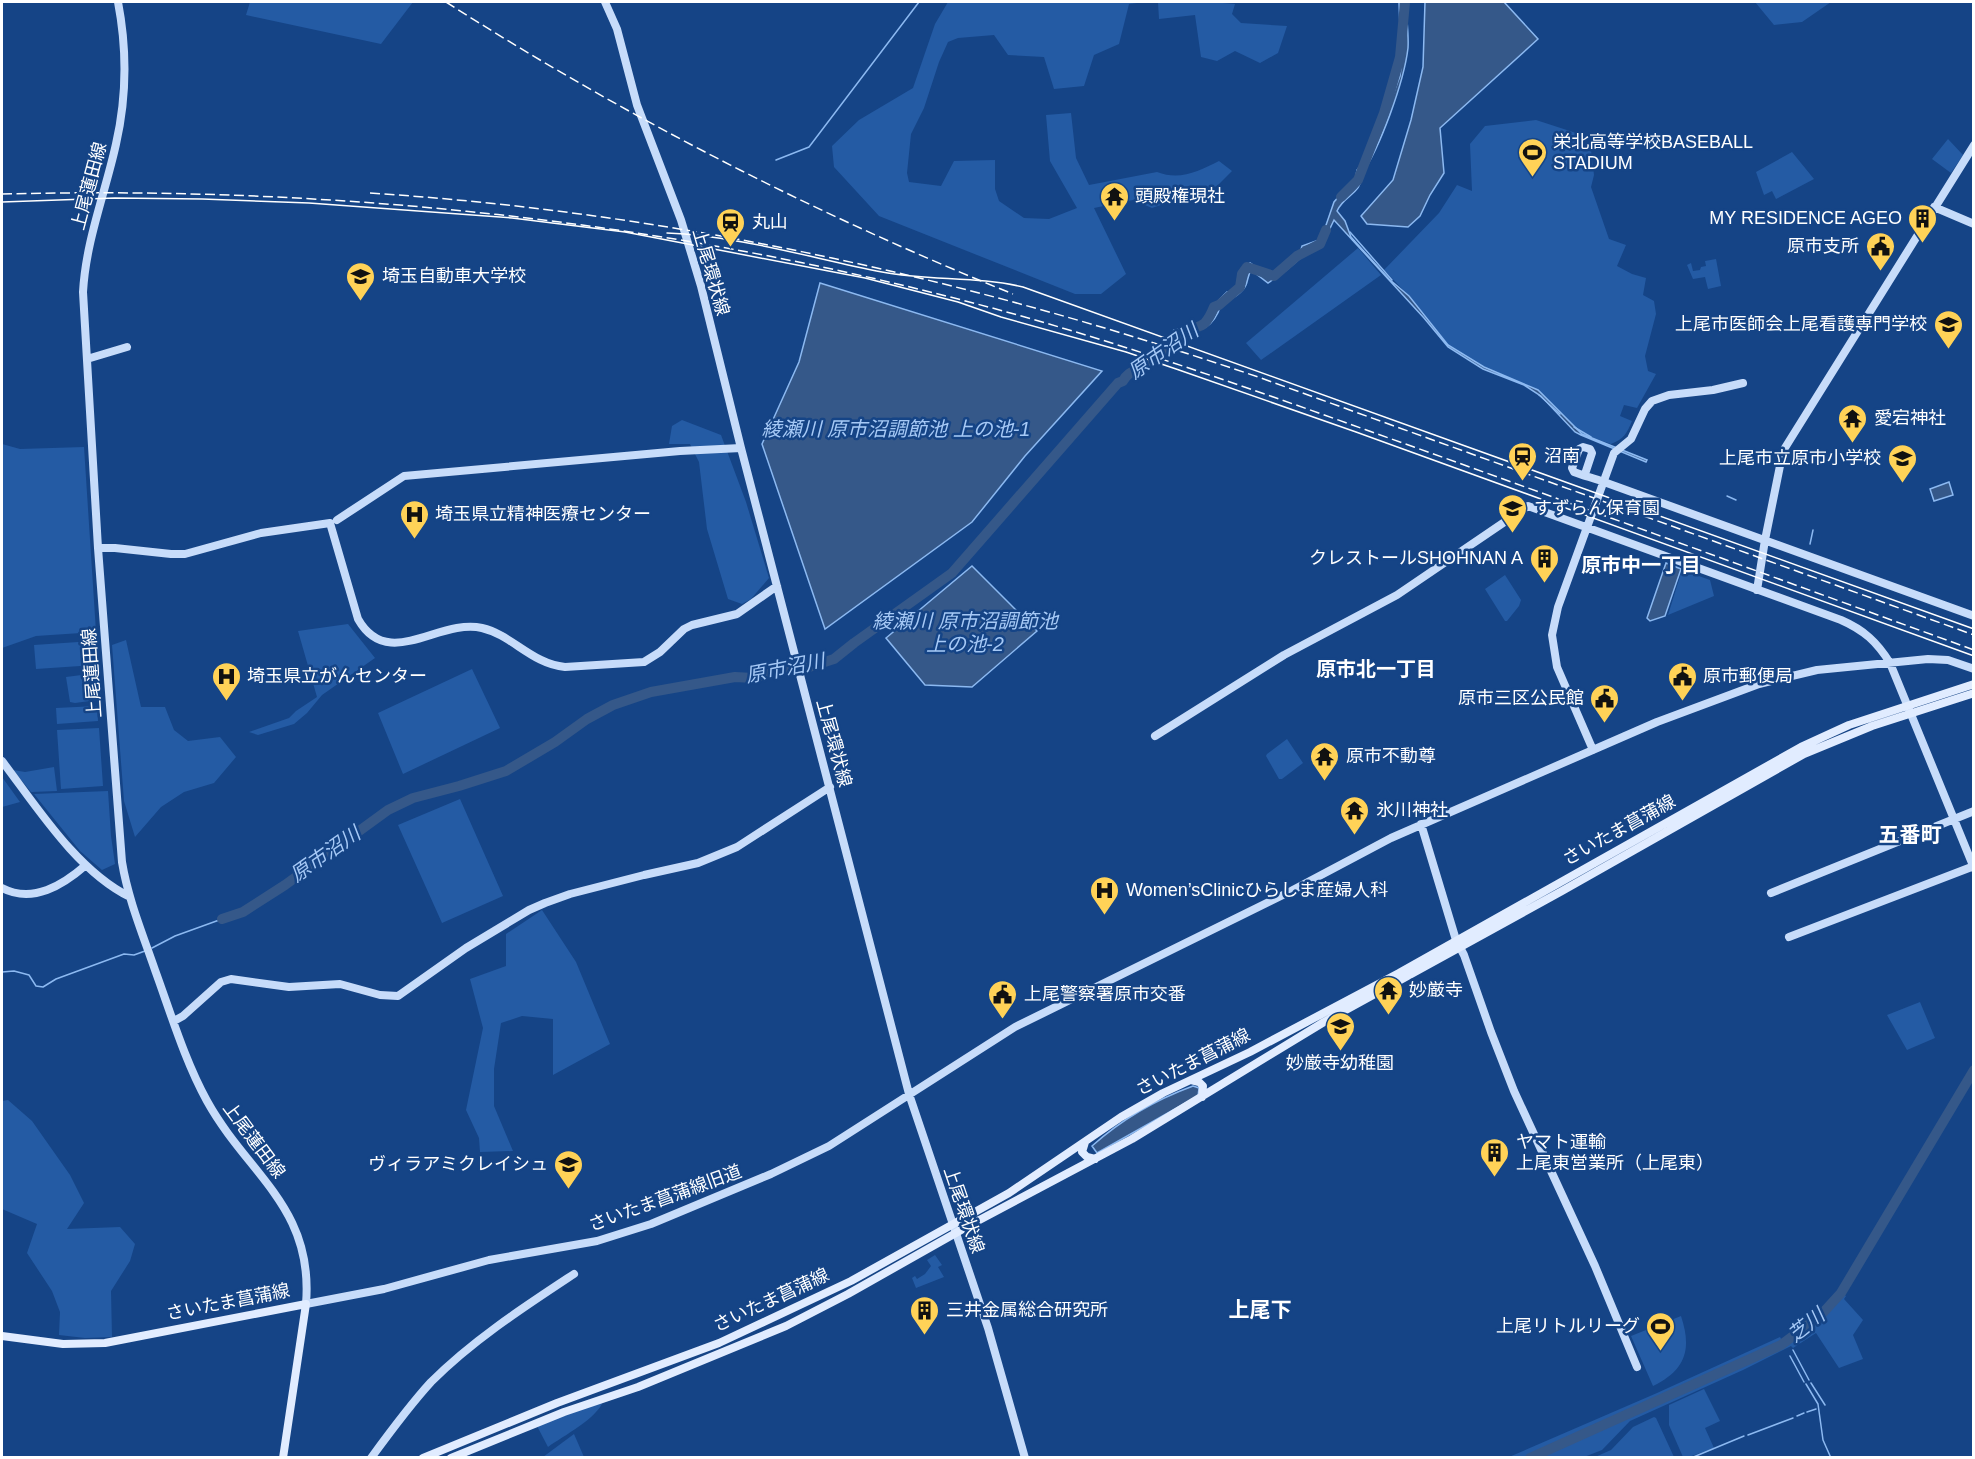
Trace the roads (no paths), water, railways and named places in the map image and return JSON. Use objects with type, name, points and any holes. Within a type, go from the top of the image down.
[{"type":"main road","name":"さいたま菖蒲線","points":[[1910,710],[1974,684]]},
{"type":"main road","name":"さいたま菖蒲線","points":[[451,1458],[528,1425],[638,1387],[739,1347],[829,1304],[1095,1159],[1324,1022],[1801,747],[1849,725],[1974,693]]},
{"type":"main road","name":"さいたま菖蒲線","points":[[423,1458],[557,1403],[719,1343],[824,1295],[909,1251],[1009,1193],[1121,1117],[1458,944]]},
{"type":"main road","points":[[1191,1080],[1203,1086],[1202,1097]]},
{"type":"main road","points":[[1085,1142],[1083,1152],[1087,1157],[1095,1159]]},
{"type":"main road","points":[[833,1290],[833,1296],[838,1299]]},
{"type":"main road","points":[[824,1295],[830,1297],[829,1304]]},
{"type":"main road","name":"さいたま菖蒲線","points":[[2,1336],[63,1344],[105,1343],[306,1304],[283,1458]]},
{"type":"street","name":"上尾蓮田線","points":[[118,2],[125,58],[124,91],[116,144],[89,240],[83,292],[119,846],[130,897],[148,950],[174,1021],[208,1102],[294,1222],[307,1280],[306,1304]]},
{"type":"street","name":"上尾環状線","points":[[605,2],[617,29],[637,105],[690,251],[909,1094],[998,1359],[1025,1458]]},
{"type":"street","points":[[1757,590],[1783,451],[1974,145]]},
{"type":"street","points":[[1935,207],[1974,224]]},
{"type":"street","points":[[87,359],[127,347]]},
{"type":"street","points":[[1593,750],[1557,667],[1552,635],[1558,607],[1614,453],[1631,439],[1645,409],[1652,401],[1669,395],[1713,390],[1743,383]]},
{"type":"street","points":[[337,520],[404,476],[680,451],[741,448]]},
{"type":"street","points":[[1585,474],[1974,616]]},
{"type":"street","points":[[1155,736],[1284,655],[1397,595],[1528,506],[1841,620],[1858,628],[1875,641],[1890,663],[1973,867],[1789,937]]},
{"type":"street","points":[[98,548],[185,554],[261,533],[330,523],[358,619],[363,627],[376,638],[385,642],[399,643],[454,628],[472,626],[490,630],[536,659],[565,667],[644,662],[660,652],[692,625],[737,614],[777,586]]},
{"type":"street","name":"さいたま菖蒲線旧道","points":[[306,1304],[384,1289],[489,1260],[567,1248],[638,1228],[803,1160],[829,1146],[1015,1027],[1291,891],[1391,838],[1657,723],[1778,678],[1817,670],[1934,659],[1948,660],[1974,669]]},
{"type":"street","points":[[2,761],[86,865],[114,888],[130,897]]},
{"type":"street","points":[[174,1021],[183,1016],[221,982],[231,979],[289,987],[340,984],[380,995],[398,996],[457,954],[529,910],[570,894],[698,863],[723,854],[830,787]]},
{"type":"street","points":[[1772,893],[1974,811]]},
{"type":"street","points":[[1421,824],[1458,944],[1514,1091],[1595,1266],[1637,1367]]},
{"type":"street","points":[[2,888],[20,894],[54,889],[86,865]]},
{"type":"street","points":[[371,1458],[408,1408],[457,1358],[519,1309],[574,1274]]},
{"type":"water","points":[[1399,2],[1406,2],[1408,37],[1402,78],[1383,132],[1361,175],[1359,186],[1337,211],[1345,221],[1351,237],[1389,279],[1409,296],[1448,345],[1484,367],[1538,390],[1582,434],[1647,460],[1646,462],[1575,432],[1541,396],[1524,385],[1483,369],[1448,347],[1334,220],[1325,239],[1306,251],[1283,273],[1268,283],[1251,270],[1242,291],[1221,305],[1210,324],[1200,329],[1179,334],[1175,345],[1171,345],[1174,330],[1205,326],[1214,315],[1219,300],[1227,292],[1234,291],[1242,284],[1247,265],[1250,263],[1269,276],[1294,260],[1302,246],[1319,240],[1334,202],[1341,194],[1354,187],[1357,170],[1372,150],[1400,76],[1405,34],[1400,28]]},
{"type":"water","points":[[1425,2],[1504,2],[1538,39],[1440,128],[1444,173],[1420,216],[1408,227],[1367,224],[1361,216],[1393,180],[1411,120],[1423,67]]},
{"type":"water","name":"綾瀬川 原市沼調節池 上の池-1","points":[[820,283],[1102,371],[1025,456],[972,522],[825,629],[762,444],[799,362]]},
{"type":"water","points":[[1949,482],[1953,495],[1934,501],[1930,489]]},
{"type":"water","points":[[1666,563],[1681,569],[1665,616],[1650,621],[1647,618]]},
{"type":"water","name":"綾瀬川 原市沼調節池 上の池-2","points":[[972,566],[1037,631],[972,687],[925,685],[886,638]]},
{"type":"water","points":[[1193,1086],[1199,1088],[1198,1096],[1097,1153],[1092,1146],[1115,1127],[1140,1111],[1165,1097]]},
{"type":"waterway","points":[[776,160],[809,147],[919,2]]},
{"type":"waterway","name":"原市沼川","points":[[1341,197],[1358,180],[1384,113],[1400,57],[1405,2]]},
{"type":"waterway","name":"原市沼川","points":[[222,919],[243,912],[285,885],[388,810],[413,798],[506,771],[613,705],[651,692],[735,677],[753,678],[783,670],[806,668],[834,659],[952,573],[1118,383],[1165,351],[1180,335],[1207,321],[1214,307],[1240,287],[1242,274],[1247,267],[1274,276],[1297,256],[1320,244],[1326,230]]},
{"type":"waterway","points":[[1350,232],[1392,280]]},
{"type":"waterway","points":[[1539,395],[1560,414]]},
{"type":"waterway","points":[[1574,427],[1591,437]]},
{"type":"waterway","points":[[1727,496],[1736,500]]},
{"type":"waterway","points":[[1810,544],[1813,530]]},
{"type":"waterway","name":"原市沼川","points":[[152,948],[175,936],[222,919]]},
{"type":"waterway","name":"原市沼川","points":[[2,972],[14,971],[29,975],[36,986],[43,987],[56,979],[124,954],[134,955],[145,951]]},
{"type":"waterway","name":"芝川","points":[[1530,1458],[1781,1345],[1820,1316],[1841,1293],[1974,1070]]},
{"type":"waterway","points":[[1793,1350],[1809,1380]]},
{"type":"waterway","points":[[1790,1356],[1804,1382]]},
{"type":"waterway","points":[[1811,1383],[1825,1405]]},
{"type":"waterway","points":[[1806,1384],[1818,1404],[1823,1440],[1831,1458]]},
{"type":"waterway","points":[[1807,1412],[1816,1409]]},
{"type":"waterway","points":[[1797,1416],[1804,1413]]},
{"type":"waterway","points":[[1748,1435],[1793,1418]]},
{"type":"waterway","points":[[1691,1458],[1744,1436]]},
{"type":"tram line","points":[[2,202],[115,198],[202,199],[309,203],[512,218],[625,232],[865,278],[958,302],[1179,370],[1974,656]]},
{"type":"tram line","points":[[667,233],[721,238],[900,275],[988,281],[1023,287],[1974,629]]},
{"type":"railway","points":[[446,2],[583,85],[723,161],[866,231],[1013,294]]},
{"type":"railway","points":[[370,193],[598,216],[710,234],[933,281],[1043,310],[1152,342],[1261,378],[1974,635]]},
{"type":"railway","points":[[2,194],[240,195],[477,212],[595,227],[713,246],[830,269],[1006,312],[1182,366],[1414,447],[1974,650]]},
{"type":"place","name":"栄北高等学校BASEBALL STADIUM","points":[[1532,178]]},
{"type":"place","name":"頭殿権現社","points":[[1114,222]]},
{"type":"place","name":"MY RESIDENCE AGEO","points":[[1923,244]]},
{"type":"place","name":"丸山","points":[[731,248]]},
{"type":"place","name":"原市支所","points":[[1880,272]]},
{"type":"place","name":"埼玉自動車大学校","points":[[361,302]]},
{"type":"place","name":"上尾市医師会上尾看護専門学校","points":[[1948,350]]},
{"type":"place","name":"愛宕神社","points":[[1853,444]]},
{"type":"place","name":"沼南","points":[[1523,482]]},
{"type":"place","name":"上尾市立原市小学校","points":[[1902,484]]},
{"type":"place","name":"すずらん保育園","points":[[1513,534]]},
{"type":"place","name":"埼玉県立精神医療センター","points":[[414,540]]},
{"type":"place","name":"クレストールSHOHNAN A","points":[[1544,584]]},
{"type":"place","name":"埼玉県立がんセンター","points":[[226,702]]},
{"type":"place","name":"原市郵便局","points":[[1682,702]]},
{"type":"place","name":"原市三区公民館","points":[[1605,724]]},
{"type":"place","name":"原市不動尊","points":[[1325,782]]},
{"type":"place","name":"氷川神社","points":[[1355,836]]},
{"type":"place","name":"Women’sClinicひらしま産婦人科","points":[[1105,916]]},
{"type":"place","name":"妙厳寺","points":[[1388,1016]]},
{"type":"place","name":"上尾警察署原市交番","points":[[1003,1020]]},
{"type":"place","name":"妙厳寺幼稚園","points":[[1340,1052]]},
{"type":"place","name":"ヤマト運輸 上尾東営業所（上尾東）","points":[[1495,1178]]},
{"type":"place","name":"ヴィラアミクレイシュ","points":[[569,1190]]},
{"type":"place","name":"三井金属総合研究所","points":[[925,1336]]},
{"type":"place","name":"上尾リトルリーグ","points":[[1661,1352]]},
{"type":"district","name":"原市中一丁目","points":[[1641,565]]},
{"type":"district","name":"原市北一丁目","points":[[1376,669]]},
{"type":"district","name":"五番町","points":[[1910,835]]},
{"type":"district","name":"上尾下","points":[[1260,1310]]}]
